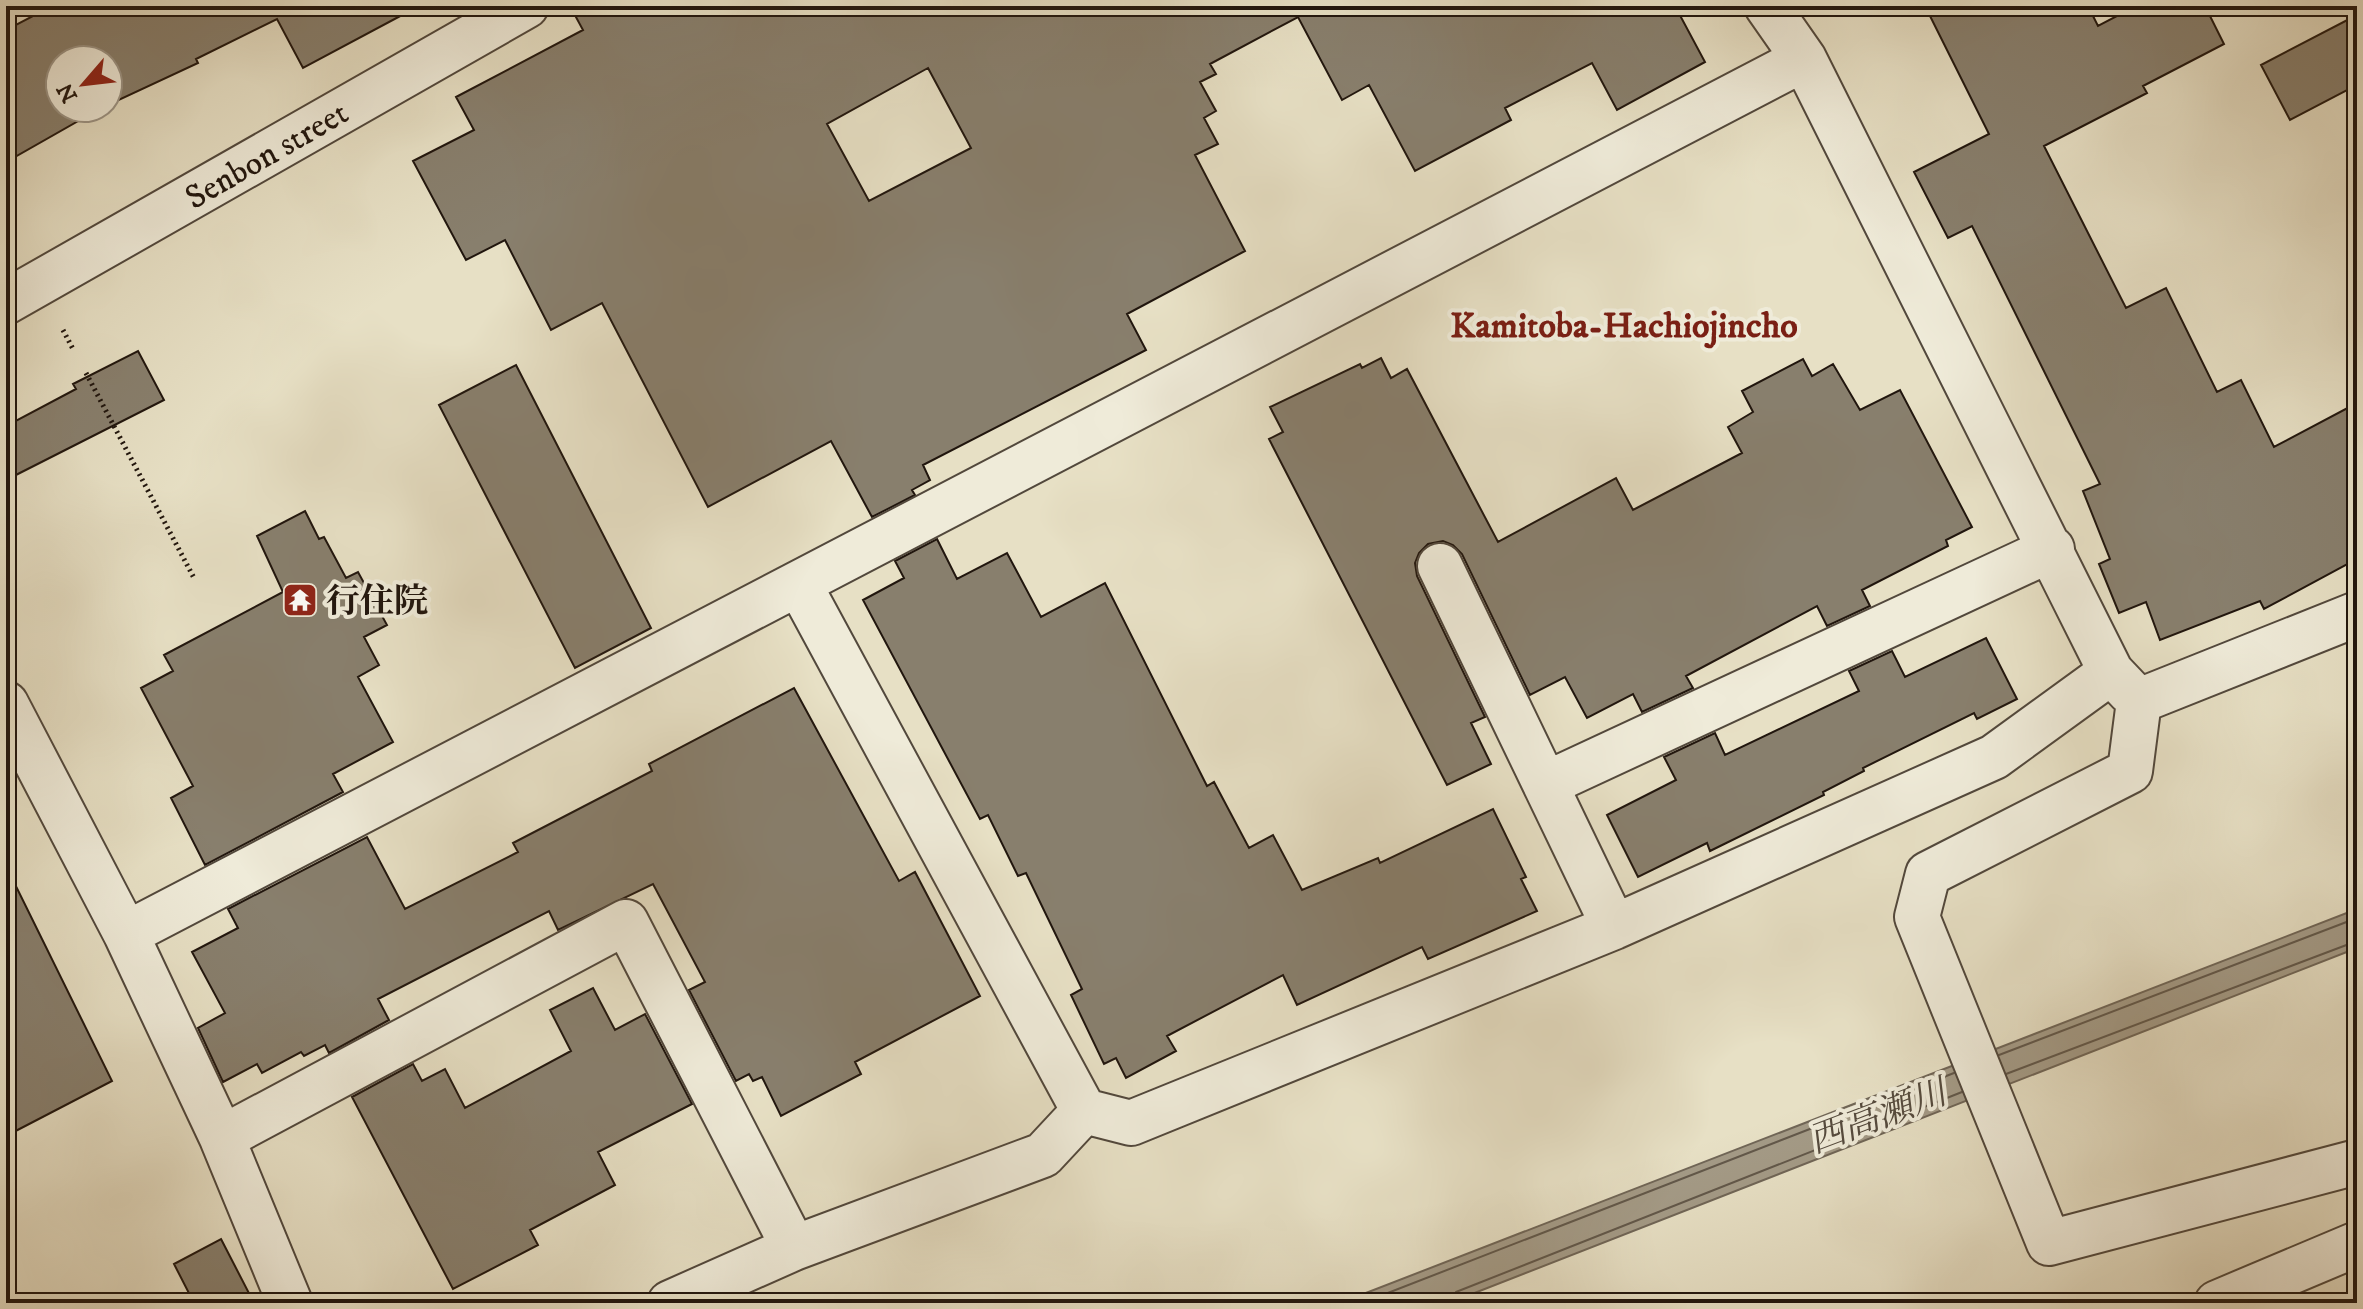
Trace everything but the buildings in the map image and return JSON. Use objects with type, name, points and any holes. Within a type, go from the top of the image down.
[{"type":"street","name":"Senbon street","points":[[6,302],[526,6]]},
{"type":"street","points":[[1767,6],[1804,59],[2125,687],[2130,771],[1928,874],[1917,917],[2049,1243],[2357,1162]]},
{"type":"street","points":[[126,934],[800,586],[1804,59]]},
{"type":"street","points":[[1546,784],[2052,549]]},
{"type":"street","points":[[1440,566],[1614,927]]},
{"type":"street","points":[[800,586],[1084,1111],[1131,1123],[1614,927],[1994,757],[2125,687],[2357,614]]},
{"type":"street","points":[[6,704],[126,934],[222,1138],[290,1303]]},
{"type":"street","points":[[222,1138],[626,922],[794,1248]]},
{"type":"street","points":[[670,1303],[794,1248],[1043,1155],[1084,1111]]},
{"type":"street","points":[[2217,1303],[2357,1244]]},
{"type":"path","points":[[86,373],[194,578]]},
{"type":"water","name":"西高瀬川","points":[[2357,909],[2357,948],[1449,1303],[1340,1303]]},
{"type":"place","name":"行住院","points":[[300,600]]},
{"type":"district","name":"Kamitoba-Hachiojincho","points":[[1624,324]]}]
